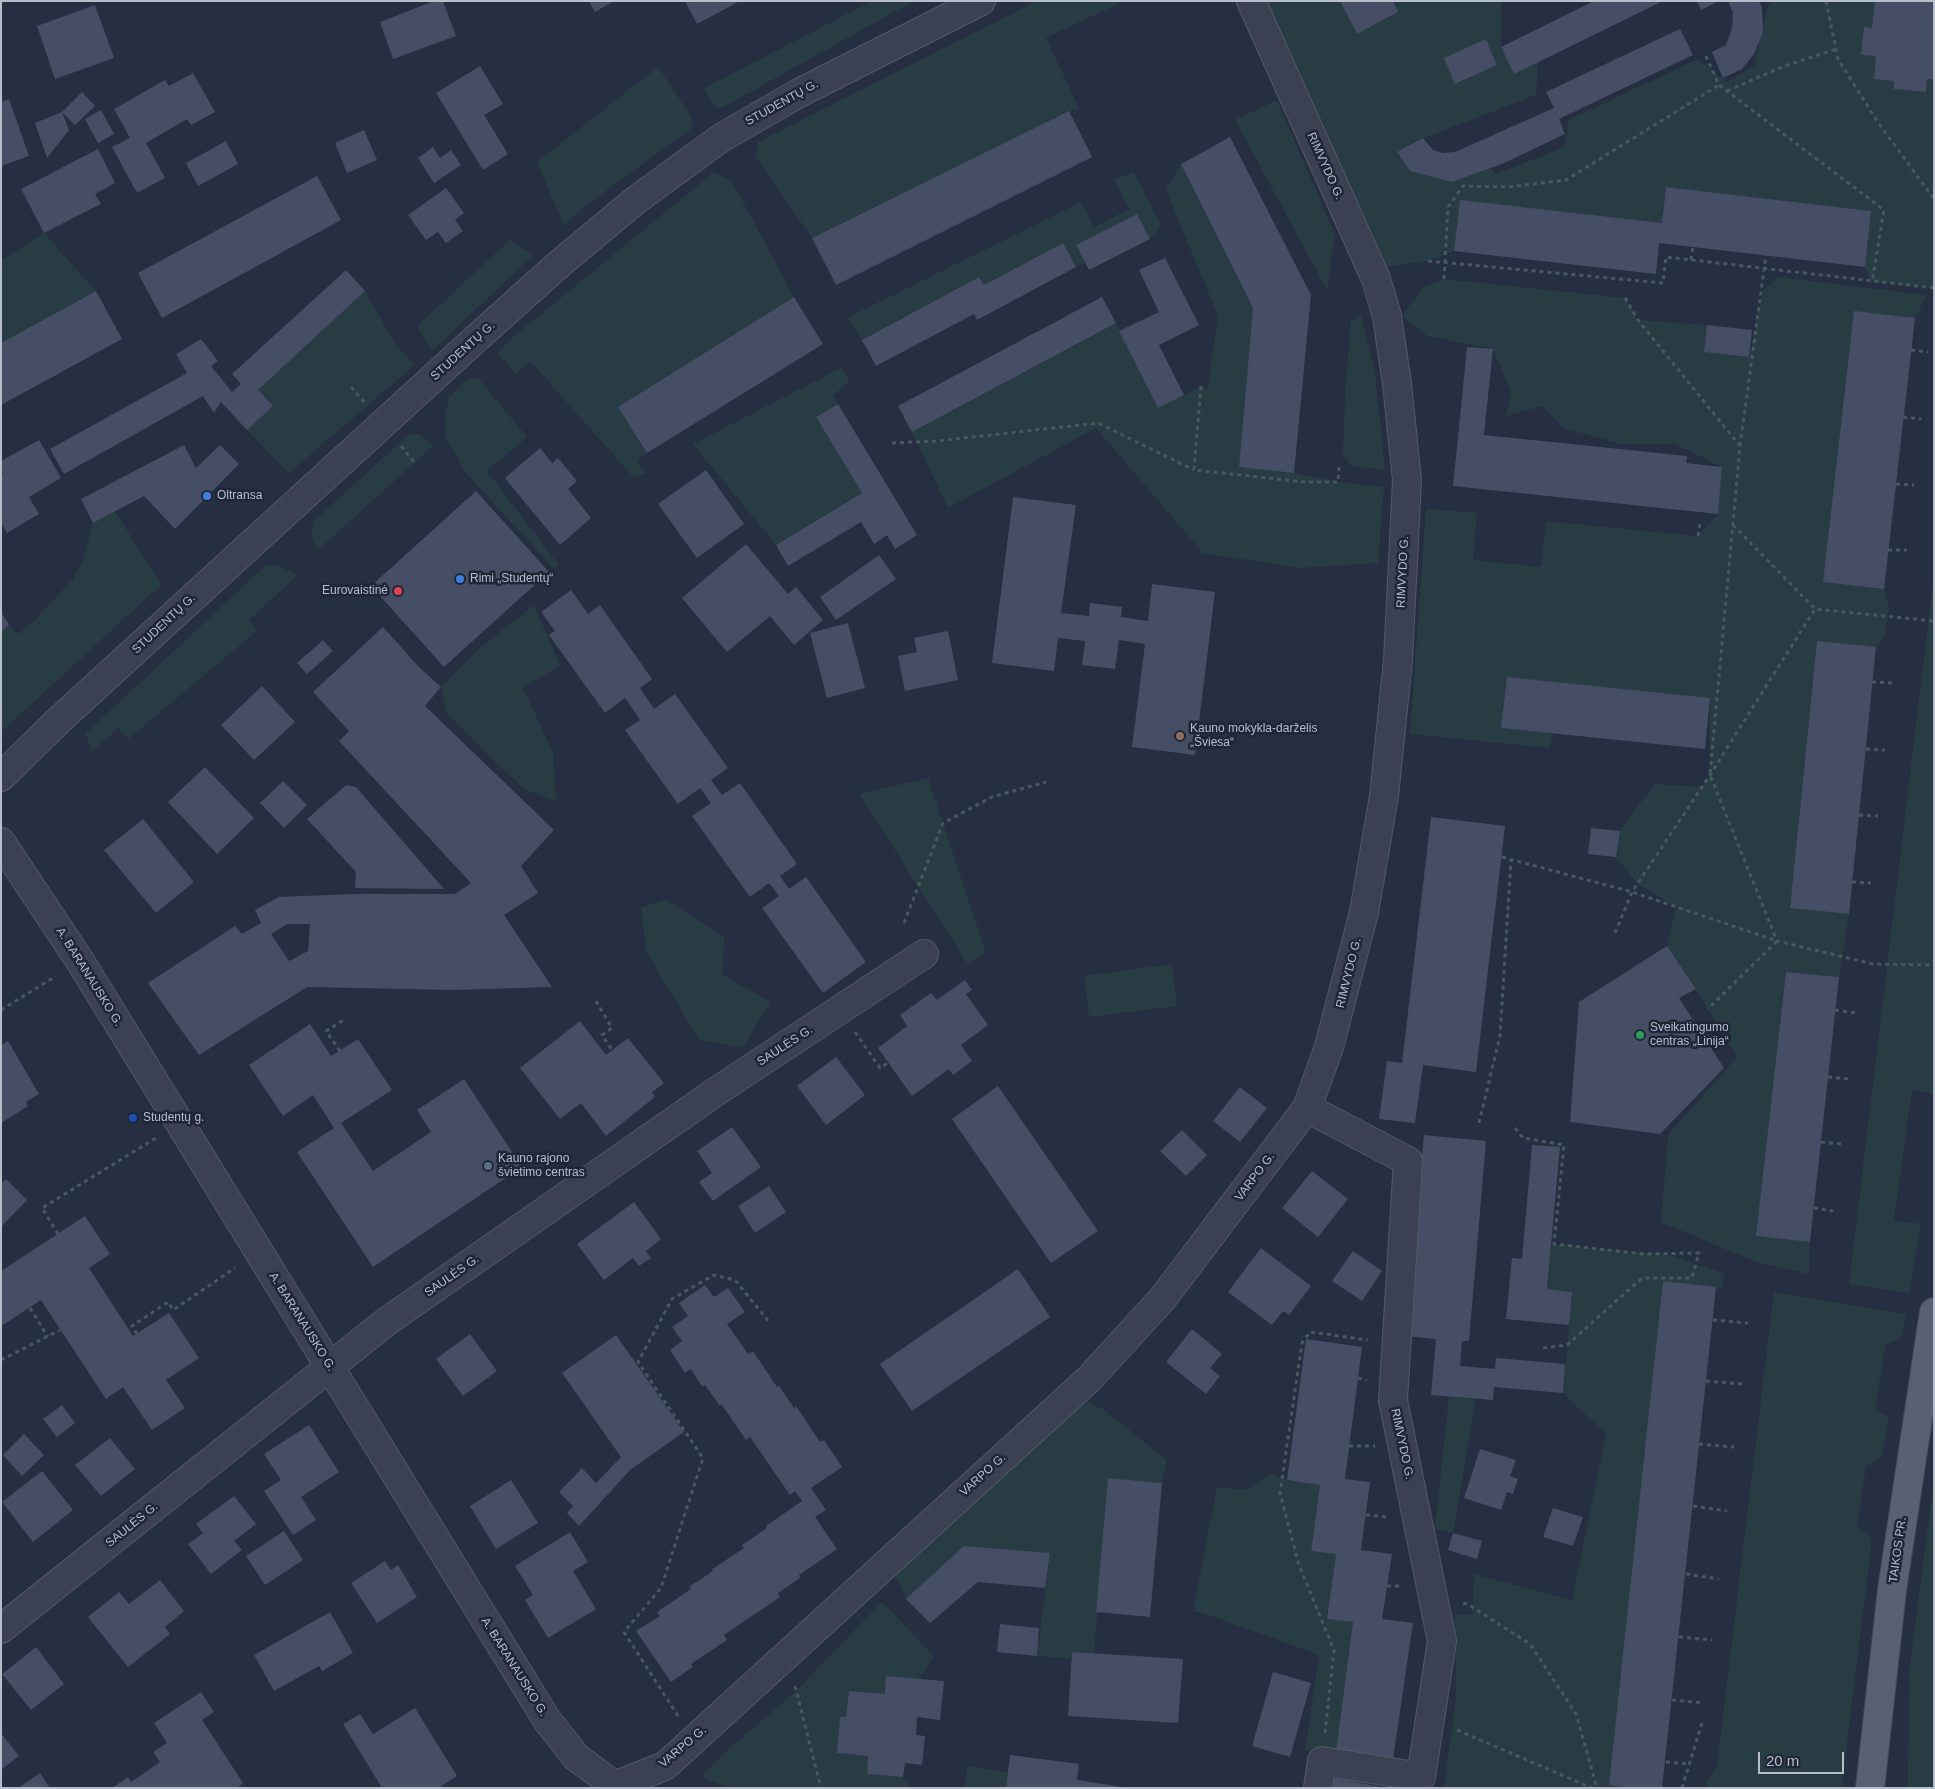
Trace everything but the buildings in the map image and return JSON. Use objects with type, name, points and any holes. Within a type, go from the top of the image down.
[{"type":"main road","name":"TAIKOS PR.","points":[[1869,1786],[1892,1590],[1934,1312]]},
{"type":"street","name":"STUDENTŲ G.","points":[[1,777],[58,721],[293,505],[558,265],[636,200],[720,138],[799,92],[981,1]]},
{"type":"street","name":"RIMVYDO G.","points":[[1251,1],[1376,279],[1388,326],[1397,384],[1407,480],[1398,660],[1384,796],[1364,912],[1329,1047],[1307,1108],[1408,1161],[1393,1400],[1442,1641],[1421,1777],[1322,1761]]},
{"type":"street","name":"A. BARANAUSKO G.","points":[[1,842],[80,962],[546,1720],[576,1757],[614,1787]]},
{"type":"street","name":"SAULĖS G.","points":[[1,1629],[386,1322],[706,1098],[924,954]]},
{"type":"street","name":"VARPO G.","points":[[614,1787],[665,1766],[1089,1379],[1163,1298],[1307,1108]]},
{"type":"street","points":[[1318,1788],[1322,1761]]},
{"type":"path","points":[[1826,1],[1838,59],[1877,121],[1934,199]]},
{"type":"path","points":[[1727,92],[1782,67],[1836,49]]},
{"type":"path","points":[[1706,56],[1719,85],[1727,92],[1884,210],[1872,282]]},
{"type":"path","points":[[1444,279],[1448,207],[1463,186],[1509,188],[1566,180],[1719,85]]},
{"type":"path","points":[[1691,260],[1694,247]]},
{"type":"path","points":[[1766,255],[1740,446],[1710,775],[1777,941]]},
{"type":"path","points":[[1428,261],[1663,284],[1666,257],[1934,288]]},
{"type":"path","points":[[1625,298],[1638,320],[1740,446]]},
{"type":"path","points":[[1911,350],[1928,352]]},
{"type":"path","points":[[1194,470],[1201,386]]},
{"type":"path","points":[[1903,417],[1921,419]]},
{"type":"path","points":[[892,443],[937,441],[1098,424],[1194,470],[1305,482],[1338,482],[1339,467]]},
{"type":"path","points":[[1896,484],[1914,485]]},
{"type":"path","points":[[1698,536],[1700,524]]},
{"type":"path","points":[[1734,526],[1815,609],[1934,621]]},
{"type":"path","points":[[1888,550],[1907,550]]},
{"type":"path","points":[[1615,933],[1632,892],[1710,775],[1815,609]]},
{"type":"path","points":[[1872,682],[1893,683]]},
{"type":"path","points":[[1866,749],[1886,750]]},
{"type":"path","points":[[904,924],[943,823],[992,797],[1046,782]]},
{"type":"path","points":[[1859,815],[1878,816]]},
{"type":"path","points":[[1502,857],[1632,892],[1777,941],[1873,964],[1934,966]]},
{"type":"path","points":[[1479,1123],[1500,1036],[1511,860]]},
{"type":"path","points":[[1852,882],[1871,883]]},
{"type":"path","points":[[1708,1009],[1777,941]]},
{"type":"path","points":[[1,1010],[80,962]]},
{"type":"path","points":[[596,1001],[612,1028],[602,1035],[612,1050]]},
{"type":"path","points":[[840,1010],[880,1068],[889,1062]]},
{"type":"path","points":[[1836,1010],[1856,1013]]},
{"type":"path","points":[[340,1051],[326,1031],[344,1020]]},
{"type":"path","points":[[1828,1077],[1848,1079]]},
{"type":"path","points":[[58,1234],[42,1208],[180,1124]]},
{"type":"path","points":[[1515,1128],[1523,1138],[1564,1145],[1554,1244],[1644,1254],[1699,1253],[1692,1278],[1642,1278],[1567,1345],[1543,1348]]},
{"type":"path","points":[[1821,1142],[1841,1144]]},
{"type":"path","points":[[1814,1208],[1833,1211]]},
{"type":"path","points":[[137,1334],[132,1326],[168,1302],[173,1310],[259,1253]]},
{"type":"path","points":[[693,1739],[624,1632],[660,1588],[703,1458],[638,1362],[672,1299],[714,1276],[736,1280],[769,1322]]},
{"type":"path","points":[[30,1308],[48,1337]]},
{"type":"path","points":[[1713,1320],[1748,1323]]},
{"type":"path","points":[[1,1360],[60,1330]]},
{"type":"path","points":[[1322,1761],[1334,1650],[1299,1565],[1280,1493],[1302,1343],[1310,1332],[1396,1343]]},
{"type":"path","points":[[1706,1381],[1742,1384]]},
{"type":"path","points":[[1700,1444],[1734,1447]]},
{"type":"path","points":[[1693,1506],[1727,1511]]},
{"type":"path","points":[[1366,1515],[1392,1517]]},
{"type":"path","points":[[1686,1574],[1719,1578]]},
{"type":"path","points":[[1433,1596],[1469,1605],[1530,1644],[1576,1714],[1597,1788]]},
{"type":"path","points":[[1679,1637],[1712,1640]]},
{"type":"path","points":[[787,1654],[821,1788]]},
{"type":"path","points":[[1672,1700],[1704,1703]]},
{"type":"path","points":[[1682,1788],[1702,1723]]},
{"type":"path","points":[[1429,1724],[1455,1730],[1592,1788]]},
{"type":"path","points":[[1666,1762],[1690,1764]]},
{"type":"shaded area","points":[[872,1],[914,1],[720,109],[713,105],[704,88]]},
{"type":"shaded area","points":[[1037,1],[1124,1],[1046,38],[1079,108],[1069,111],[812,238],[755,156],[758,142]]},
{"type":"shaded area","points":[[1264,1],[1340,1],[1357,34],[1398,12],[1393,1],[1500,1],[1501,47],[1514,74],[1538,62],[1536,95],[1424,138],[1397,152],[1410,171],[1452,182],[1491,168],[1496,174],[1565,147],[1568,120],[1698,59],[1727,82],[1754,66],[1768,5],[1775,1],[1875,1],[1872,28],[1864,27],[1862,55],[1876,56],[1874,79],[1894,81],[1894,89],[1926,92],[1927,79],[1934,79],[1934,288],[1872,282],[1865,267],[1871,211],[1666,187],[1662,223],[1454,251],[1428,261],[1380,268]],"holes":[[[1486,39],[1497,65],[1455,84]]]},
{"type":"shaded area","points":[[658,67],[691,116],[692,128],[584,207],[564,226],[537,162]]},
{"type":"shaded area","points":[[1277,100],[1335,235],[1327,290],[1235,120]]},
{"type":"shaded area","points":[[1181,164],[1253,308],[1239,467],[1294,473],[1338,482],[1384,487],[1378,563],[1299,568],[1203,553],[1096,428],[948,508],[912,432],[1116,323],[1158,408],[1201,386],[1209,392],[1208,386],[1218,316],[1166,190]]},
{"type":"shaded area","points":[[714,172],[728,179],[735,187],[794,297],[618,407],[647,453],[637,461],[646,472],[634,478],[530,361],[516,374],[497,352]]},
{"type":"shaded area","points":[[1134,172],[1161,226],[1150,239],[1137,214],[1077,245],[1085,262],[1076,267],[1063,243],[984,285],[979,277],[862,340],[847,318],[1081,202],[1094,227],[1129,209],[1114,179]]},
{"type":"shaded area","points":[[44,233],[96,291],[1,343],[1,260]]},
{"type":"shaded area","points":[[510,240],[533,255],[432,351],[417,326]]},
{"type":"shaded area","points":[[1779,277],[1927,295],[1915,318],[1884,589],[1889,607],[1885,636],[1876,647],[1817,642],[1790,908],[1849,914],[1839,977],[1786,972],[1757,1236],[1810,1242],[1809,1274],[1756,1262],[1661,1222],[1668,1135],[1737,1057],[1696,989],[1667,946],[1676,907],[1638,884],[1616,857],[1620,831],[1654,784],[1702,787],[1710,775],[1710,699],[1507,677],[1502,728],[1553,733],[1550,748],[1410,734],[1426,509],[1477,513],[1473,560],[1541,567],[1546,521],[1698,536],[1718,514],[1722,467],[1675,444],[1621,444],[1563,428],[1542,406],[1506,416],[1511,392],[1493,349],[1427,336],[1402,316],[1422,288],[1444,279],[1625,298],[1638,320],[1707,325],[1704,352],[1749,357],[1763,290]]},
{"type":"shaded area","points":[[365,291],[396,345],[415,365],[289,473],[247,430],[272,406],[258,390]]},
{"type":"shaded area","points":[[1361,314],[1375,374],[1385,470],[1351,466],[1343,455],[1345,394],[1351,321]]},
{"type":"shaded area","points":[[841,368],[850,382],[833,395],[838,404],[816,417],[862,493],[776,545],[693,444]]},
{"type":"shaded area","points":[[470,377],[479,379],[527,437],[487,471],[558,564],[555,570],[466,473],[445,436],[445,416],[449,397]]},
{"type":"shaded area","points":[[409,434],[420,434],[433,446],[317,551],[311,535],[313,522]]},
{"type":"shaded area","points":[[115,511],[161,585],[1,732],[1,632],[9,625],[18,634],[33,622],[73,579],[83,560],[93,523]]},
{"type":"shaded area","points":[[277,565],[298,575],[249,620],[257,631],[128,739],[118,728],[93,751],[85,734],[265,566]]},
{"type":"shaded area","points":[[1934,574],[1934,1094],[1912,1090],[1894,1220],[1921,1224],[1910,1292],[1905,1293],[1849,1284]]},
{"type":"shaded area","points":[[534,605],[560,665],[523,688],[553,752],[556,801],[525,790],[446,713],[441,687],[476,651]]},
{"type":"shaded area","points":[[928,778],[986,953],[967,963],[859,794]]},
{"type":"shaded area","points":[[665,899],[724,937],[723,975],[771,1002],[742,1048],[699,1040],[646,951],[641,908]]},
{"type":"shaded area","points":[[1172,964],[1177,1006],[1089,1017],[1084,976]]},
{"type":"shaded area","points":[[1554,1244],[1670,1255],[1724,1274],[1723,1288],[1663,1281],[1634,1788],[1444,1788],[1456,1698],[1455,1614],[1472,1615],[1474,1574],[1572,1600],[1606,1434],[1563,1393],[1572,1292],[1547,1289],[1551,1248]]},
{"type":"shaded area","points":[[1774,1292],[1906,1314],[1903,1335],[1885,1346],[1875,1409],[1889,1418],[1882,1457],[1866,1467],[1857,1526],[1872,1539],[1845,1761],[1841,1788],[1704,1788],[1717,1765]]},
{"type":"shaded area","points":[[1449,1397],[1476,1399],[1453,1533],[1435,1529]]},
{"type":"shaded area","points":[[1085,1401],[1103,1409],[1167,1460],[1162,1483],[1108,1478],[1094,1653],[1072,1652],[1071,1659],[1037,1656],[1050,1553],[906,1599],[893,1570]]},
{"type":"shaded area","points":[[1271,1473],[1287,1480],[1320,1485],[1311,1550],[1336,1554],[1327,1618],[1353,1622],[1336,1751],[1305,1750],[1319,1655],[1193,1611],[1217,1487],[1248,1490]]},
{"type":"shaded area","points":[[1934,1481],[1934,1788],[1908,1788],[1909,1671]]},
{"type":"shaded area","points":[[882,1602],[934,1656],[919,1679],[885,1694],[849,1691],[846,1717],[840,1717],[837,1753],[868,1756],[867,1774],[903,1777],[912,1788],[730,1788],[701,1777],[732,1746],[796,1691]]},
{"type":"shaded area","points":[[967,1766],[1008,1772],[1006,1788],[965,1788]]},
{"type":"place","name":"Oltransa","points":[[207,496]]},
{"type":"place","name":"Rimi „Studentų“","points":[[460,579]]},
{"type":"place","name":"Eurovaistinė","points":[[398,591]]},
{"type":"place","name":"Kauno mokykla-darželis „Šviesa“","points":[[1180,736]]},
{"type":"place","name":"Sveikatingumo centras „Linija“","points":[[1640,1035]]},
{"type":"place","name":"Studentų g.","points":[[133,1118]]},
{"type":"place","name":"Kauno rajono švietimo centras","points":[[488,1166]]}]
